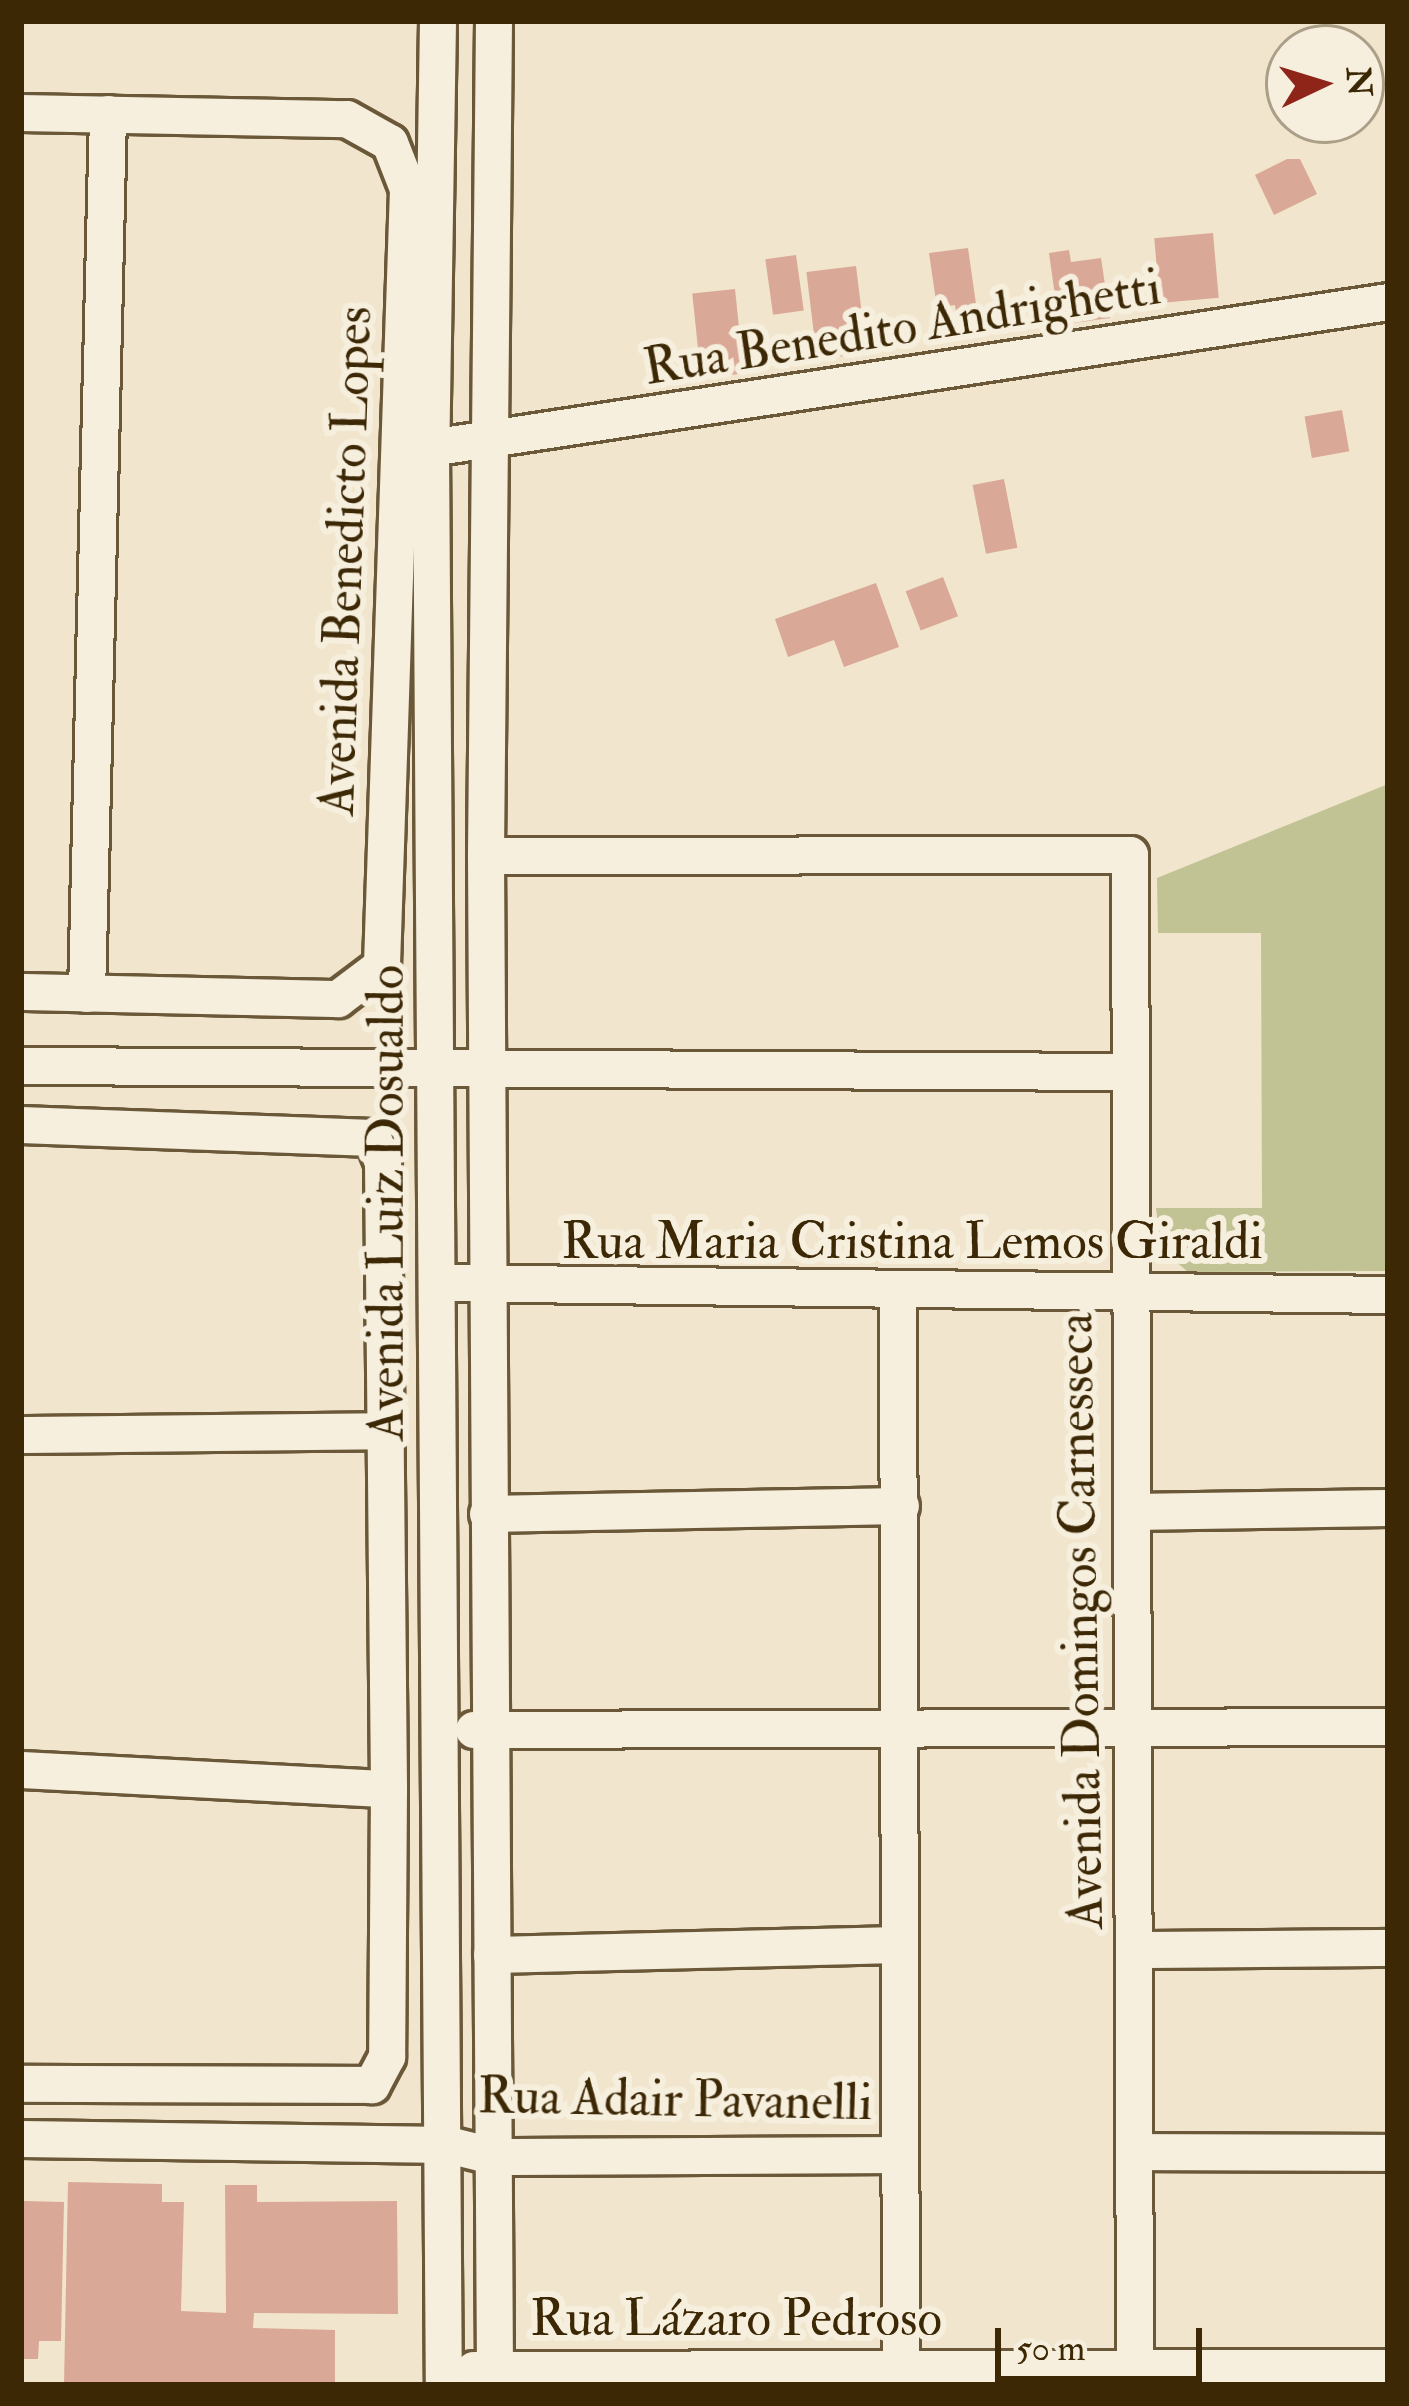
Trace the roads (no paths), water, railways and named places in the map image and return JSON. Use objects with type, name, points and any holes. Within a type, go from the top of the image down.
[{"type":"street","name":"Avenida Luiz Dosualdo","points":[[438,21],[431,448],[448,2146],[445,2377]]},
{"type":"street","name":"Avenida Luiz Dosualdo","points":[[494,21],[487,856],[496,2378]]},
{"type":"street","points":[[21,113],[108,114],[87,994],[21,992]]},
{"type":"street","name":"Avenida Benedicto Lopes","points":[[87,994],[338,999],[371,982],[387,948],[407,189],[390,143],[347,119],[108,114]]},
{"type":"street","name":"Rua Benedito Andrighetti","points":[[431,448],[489,445],[1388,302]]},
{"type":"street","name":"Avenida Domingos Carnesseca","points":[[487,856],[1130,855],[1125,1072],[1140,2152],[1135,2378]]},
{"type":"street","points":[[21,1066],[434,1074],[1125,1072]]},
{"type":"street","points":[[21,1125],[374,1138],[383,1162],[389,1790],[387,2056],[372,2085],[21,2084]]},
{"type":"street","name":"Rua Maria Cristina Lemos Giraldi","points":[[437,1283],[490,1291],[1388,1295]]},
{"type":"street","points":[[898,1295],[901,2369]]},
{"type":"street","points":[[21,1435],[386,1431]]},
{"type":"street","points":[[488,1514],[901,1506]]},
{"type":"street","points":[[1132,1512],[1388,1508]]},
{"type":"street","points":[[442,1731],[1388,1727]]},
{"type":"street","points":[[21,1770],[389,1790]]},
{"type":"street","points":[[492,1955],[900,1945]]},
{"type":"street","points":[[1137,1949],[1388,1948]]},
{"type":"street","name":"Rua Adair Pavanelli","points":[[21,2139],[448,2146],[497,2157],[900,2155]]},
{"type":"street","points":[[1140,2152],[1388,2153]]},
{"type":"street","name":"Rua Lázaro Pedroso","points":[[445,2377],[901,2369],[1135,2378],[1388,2368]]}]
